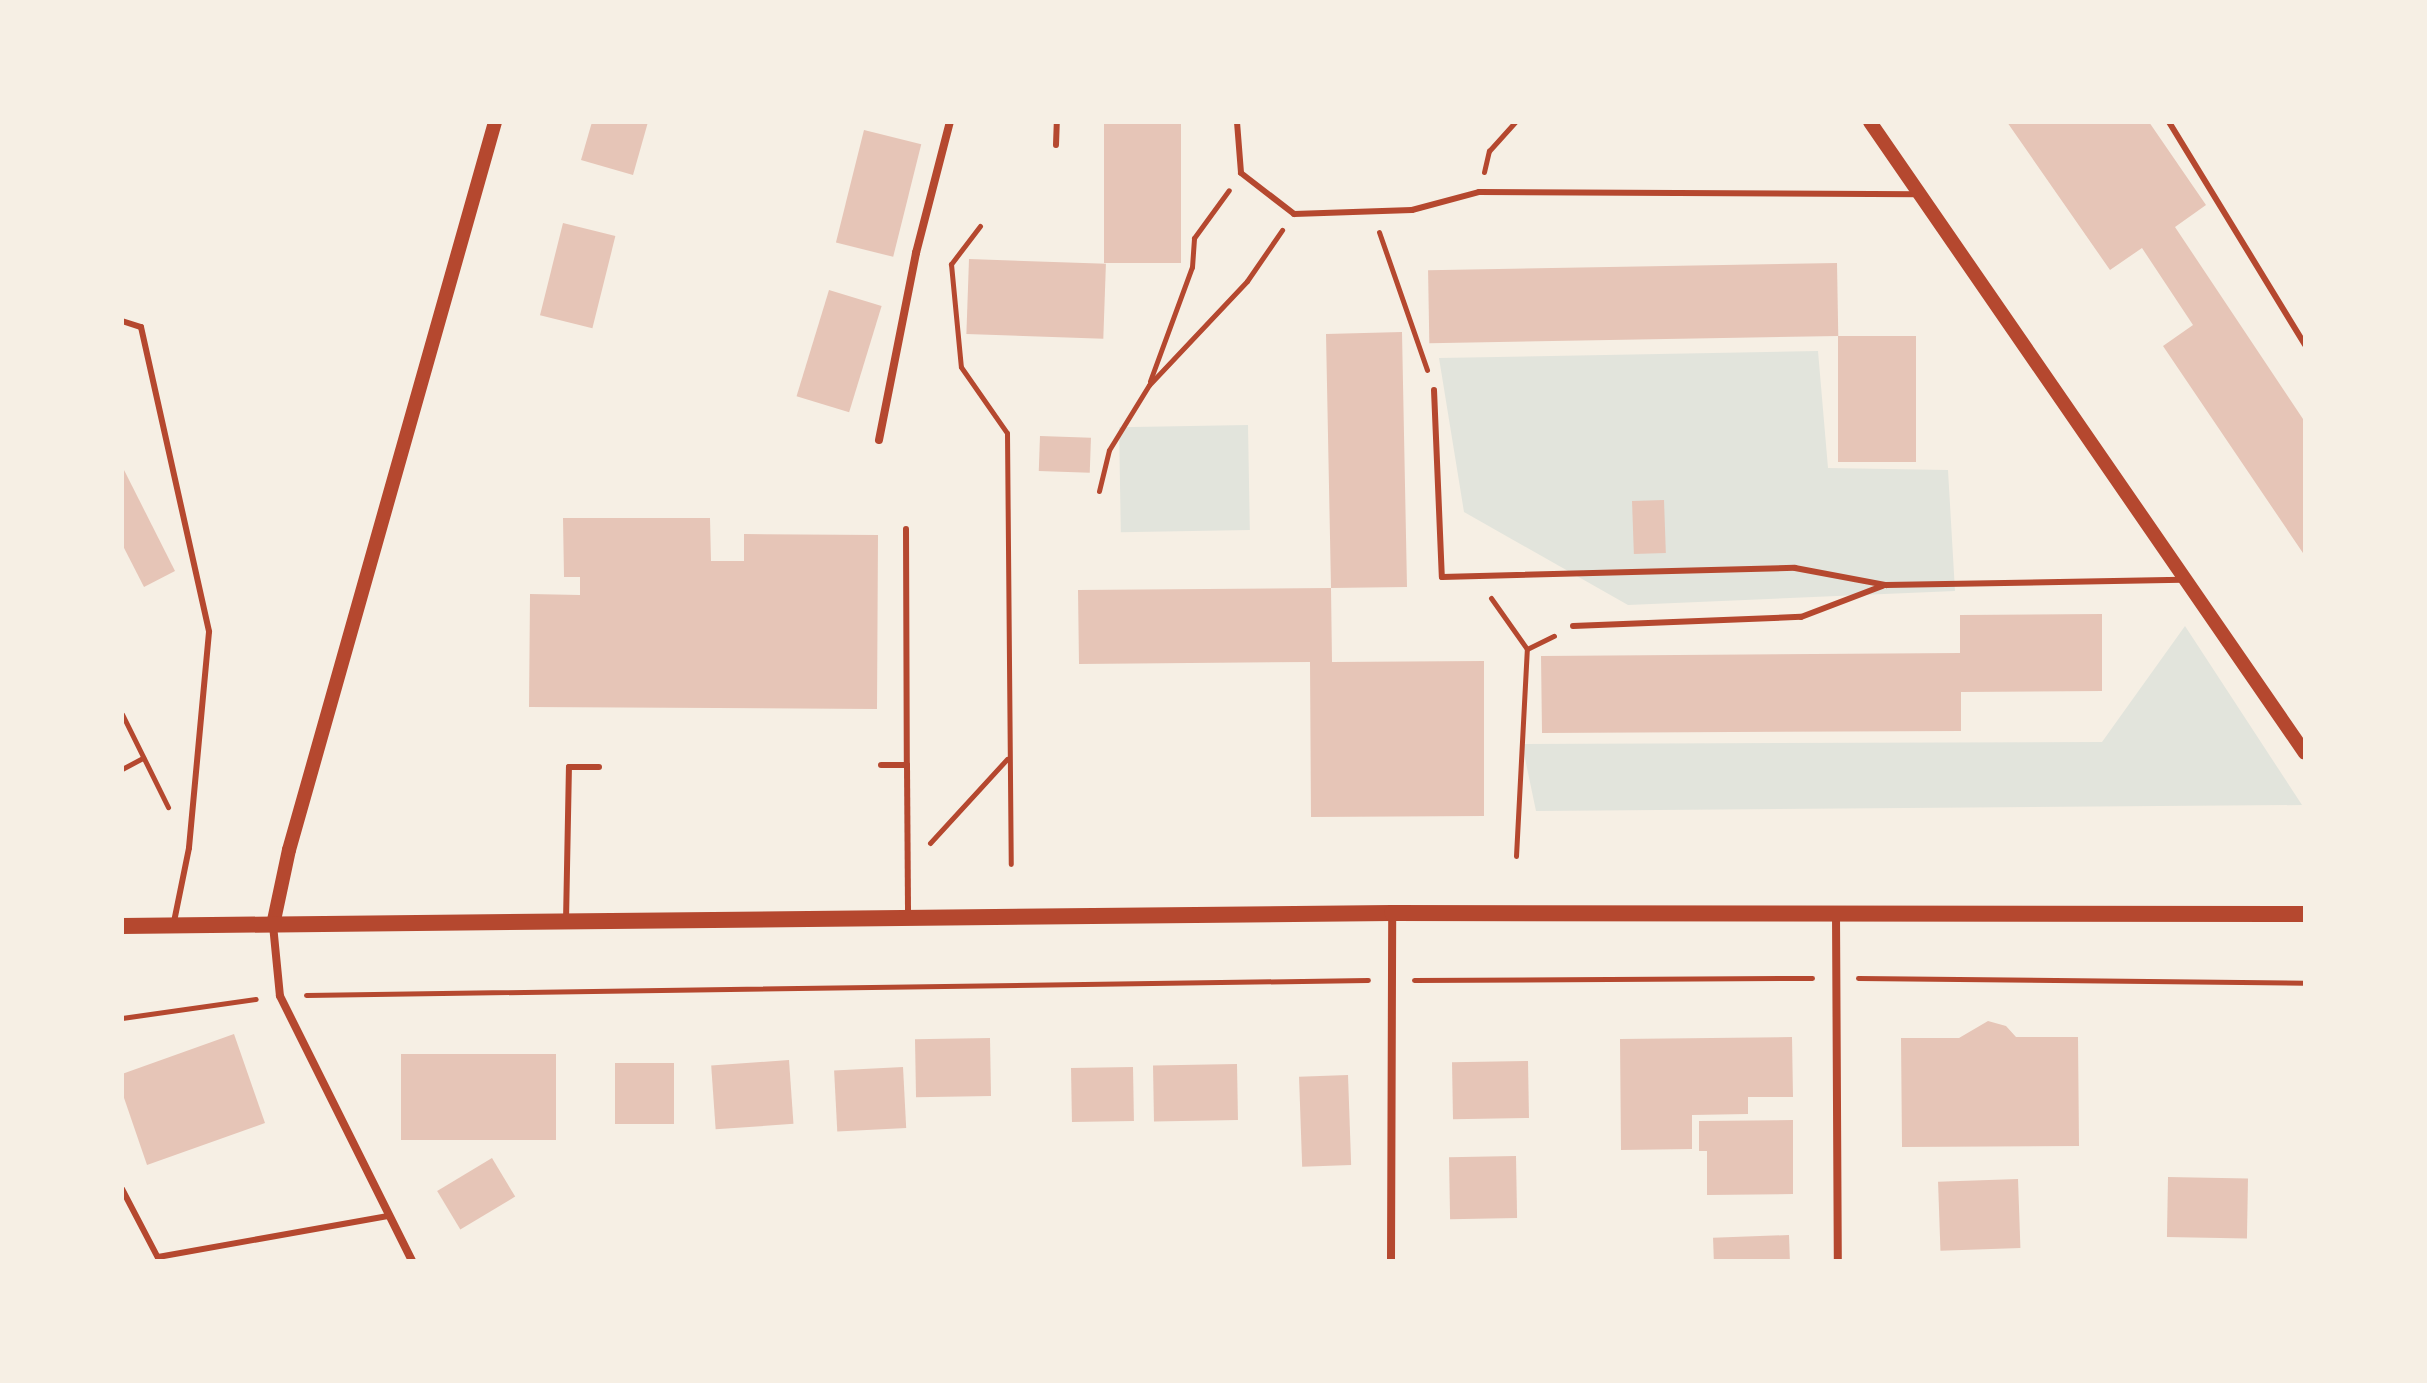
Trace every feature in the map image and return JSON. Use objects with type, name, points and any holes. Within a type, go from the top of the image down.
[{"type":"main road","points":[[122,926],[1392,913],[2305,914]]},
{"type":"street","points":[[412,1261],[280,996],[273,925],[289,850],[495,122]]},
{"type":"street","points":[[879,440],[916,253],[950,122]]},
{"type":"street","points":[[1870,122],[2305,753]]},
{"type":"street","points":[[1391,1261],[1392,913]]},
{"type":"street","points":[[1836,913],[1838,1261]]},
{"type":"lane","points":[[1056,145],[1057,122]]},
{"type":"lane","points":[[1237,122],[1241,173],[1294,214],[1412,210],[1479,192],[1919,194]]},
{"type":"lane","points":[[2169,122],[2305,345]]},
{"type":"lane","points":[[122,321],[141,327],[209,632],[189,848],[174,926]]},
{"type":"lane","points":[[1434,390],[1442,577],[1795,568],[1886,585],[2186,580]]},
{"type":"lane","points":[[906,529],[908,918]]},
{"type":"lane","points":[[1573,626],[1801,617],[1886,585]]},
{"type":"lane","points":[[881,765],[907,765]]},
{"type":"lane","points":[[566,921],[569,767],[599,767]]},
{"type":"lane","points":[[122,1189],[159,1259],[389,1216]]},
{"type":"path","points":[[1479,192],[1489,151],[1515,122]]},
{"type":"path","points":[[1099,491],[1109,450],[1149,385],[1192,267],[1194,238],[1241,173]]},
{"type":"path","points":[[1372,211],[1434,390]]},
{"type":"path","points":[[1149,385],[1247,281],[1294,214]]},
{"type":"path","points":[[980,226],[951,264],[961,367],[1007,433],[1011,864]]},
{"type":"path","points":[[1476,576],[1527,649],[1516,856]]},
{"type":"path","points":[[1527,649],[1573,626]]},
{"type":"path","points":[[122,714],[189,848]]},
{"type":"path","points":[[122,769],[143,758]]},
{"type":"path","points":[[927,848],[1008,758]]},
{"type":"path","points":[[122,1018],[280,996],[1393,980],[1837,978],[2305,983]]},
{"type":"shaded area","points":[[1818,351],[1828,468],[1948,470],[1955,591],[1628,605],[1464,512],[1439,358]]},
{"type":"shaded area","points":[[1248,425],[1250,530],[1121,532],[1119,427]]},
{"type":"shaded area","points":[[2185,626],[2302,805],[1536,811],[1522,744],[2102,742]]},
{"type":"building","points":[[592,122],[648,122],[633,175],[581,160]]},
{"type":"building","points":[[1104,122],[1181,122],[1181,263],[1104,263]]},
{"type":"building","points":[[2007,122],[2149,122],[2206,205],[2175,227],[2305,422],[2305,556],[2163,346],[2193,325],[2142,248],[2110,270]]},
{"type":"building","points":[[864,130],[921,144],[893,257],[836,243]]},
{"type":"building","points":[[563,223],[615,236],[592,328],[540,315]]},
{"type":"building","points":[[969,259],[1106,264],[1103,339],[966,334]]},
{"type":"building","points":[[1837,263],[1838,336],[1429,343],[1428,270]]},
{"type":"building","points":[[829,290],[882,306],[849,412],[797,396]]},
{"type":"building","points":[[1402,332],[1407,587],[1331,588],[1326,334]]},
{"type":"building","points":[[1838,336],[1916,336],[1916,462],[1838,462]]},
{"type":"building","points":[[1040,436],[1091,438],[1090,473],[1039,471]]},
{"type":"building","points":[[122,466],[175,571],[144,587],[122,544]]},
{"type":"building","points":[[1664,500],[1666,553],[1634,554],[1632,501]]},
{"type":"building","points":[[563,518],[710,518],[711,561],[744,561],[744,534],[878,535],[877,709],[529,707],[530,594],[580,595],[580,577],[564,577]]},
{"type":"building","points":[[1331,588],[1332,662],[1484,661],[1484,816],[1311,817],[1310,662],[1079,664],[1078,590]]},
{"type":"building","points":[[2102,614],[2102,691],[1961,692],[1961,731],[1542,733],[1541,656],[1960,653],[1960,615]]},
{"type":"building","points":[[1988,1021],[2006,1026],[2016,1037],[2078,1037],[2079,1146],[1902,1147],[1901,1038],[1959,1038]]},
{"type":"building","points":[[234,1034],[265,1123],[147,1165],[122,1092],[122,1074]]},
{"type":"building","points":[[1792,1037],[1793,1097],[1748,1097],[1748,1114],[1692,1115],[1692,1149],[1621,1150],[1620,1039]]},
{"type":"building","points":[[990,1038],[991,1096],[916,1097],[915,1039]]},
{"type":"building","points":[[401,1054],[556,1054],[556,1140],[401,1140]]},
{"type":"building","points":[[789,1060],[793,1124],[716,1129],[711,1065]]},
{"type":"building","points":[[1528,1061],[1529,1118],[1453,1119],[1452,1062]]},
{"type":"building","points":[[615,1063],[674,1063],[674,1124],[615,1124]]},
{"type":"building","points":[[1237,1064],[1238,1120],[1154,1121],[1153,1065]]},
{"type":"building","points":[[903,1067],[906,1128],[837,1132],[834,1071]]},
{"type":"building","points":[[1133,1067],[1134,1121],[1072,1122],[1071,1068]]},
{"type":"building","points":[[1348,1075],[1351,1165],[1302,1167],[1299,1077]]},
{"type":"building","points":[[1793,1120],[1793,1194],[1707,1195],[1707,1151],[1699,1151],[1699,1121]]},
{"type":"building","points":[[1516,1156],[1517,1218],[1450,1219],[1449,1157]]},
{"type":"building","points":[[492,1158],[515,1197],[460,1230],[437,1191]]},
{"type":"building","points":[[2168,1177],[2248,1178],[2247,1238],[2167,1237]]},
{"type":"building","points":[[2018,1179],[2020,1248],[1940,1251],[1938,1182]]},
{"type":"building","points":[[1789,1235],[1790,1261],[1714,1261],[1713,1238]]}]
